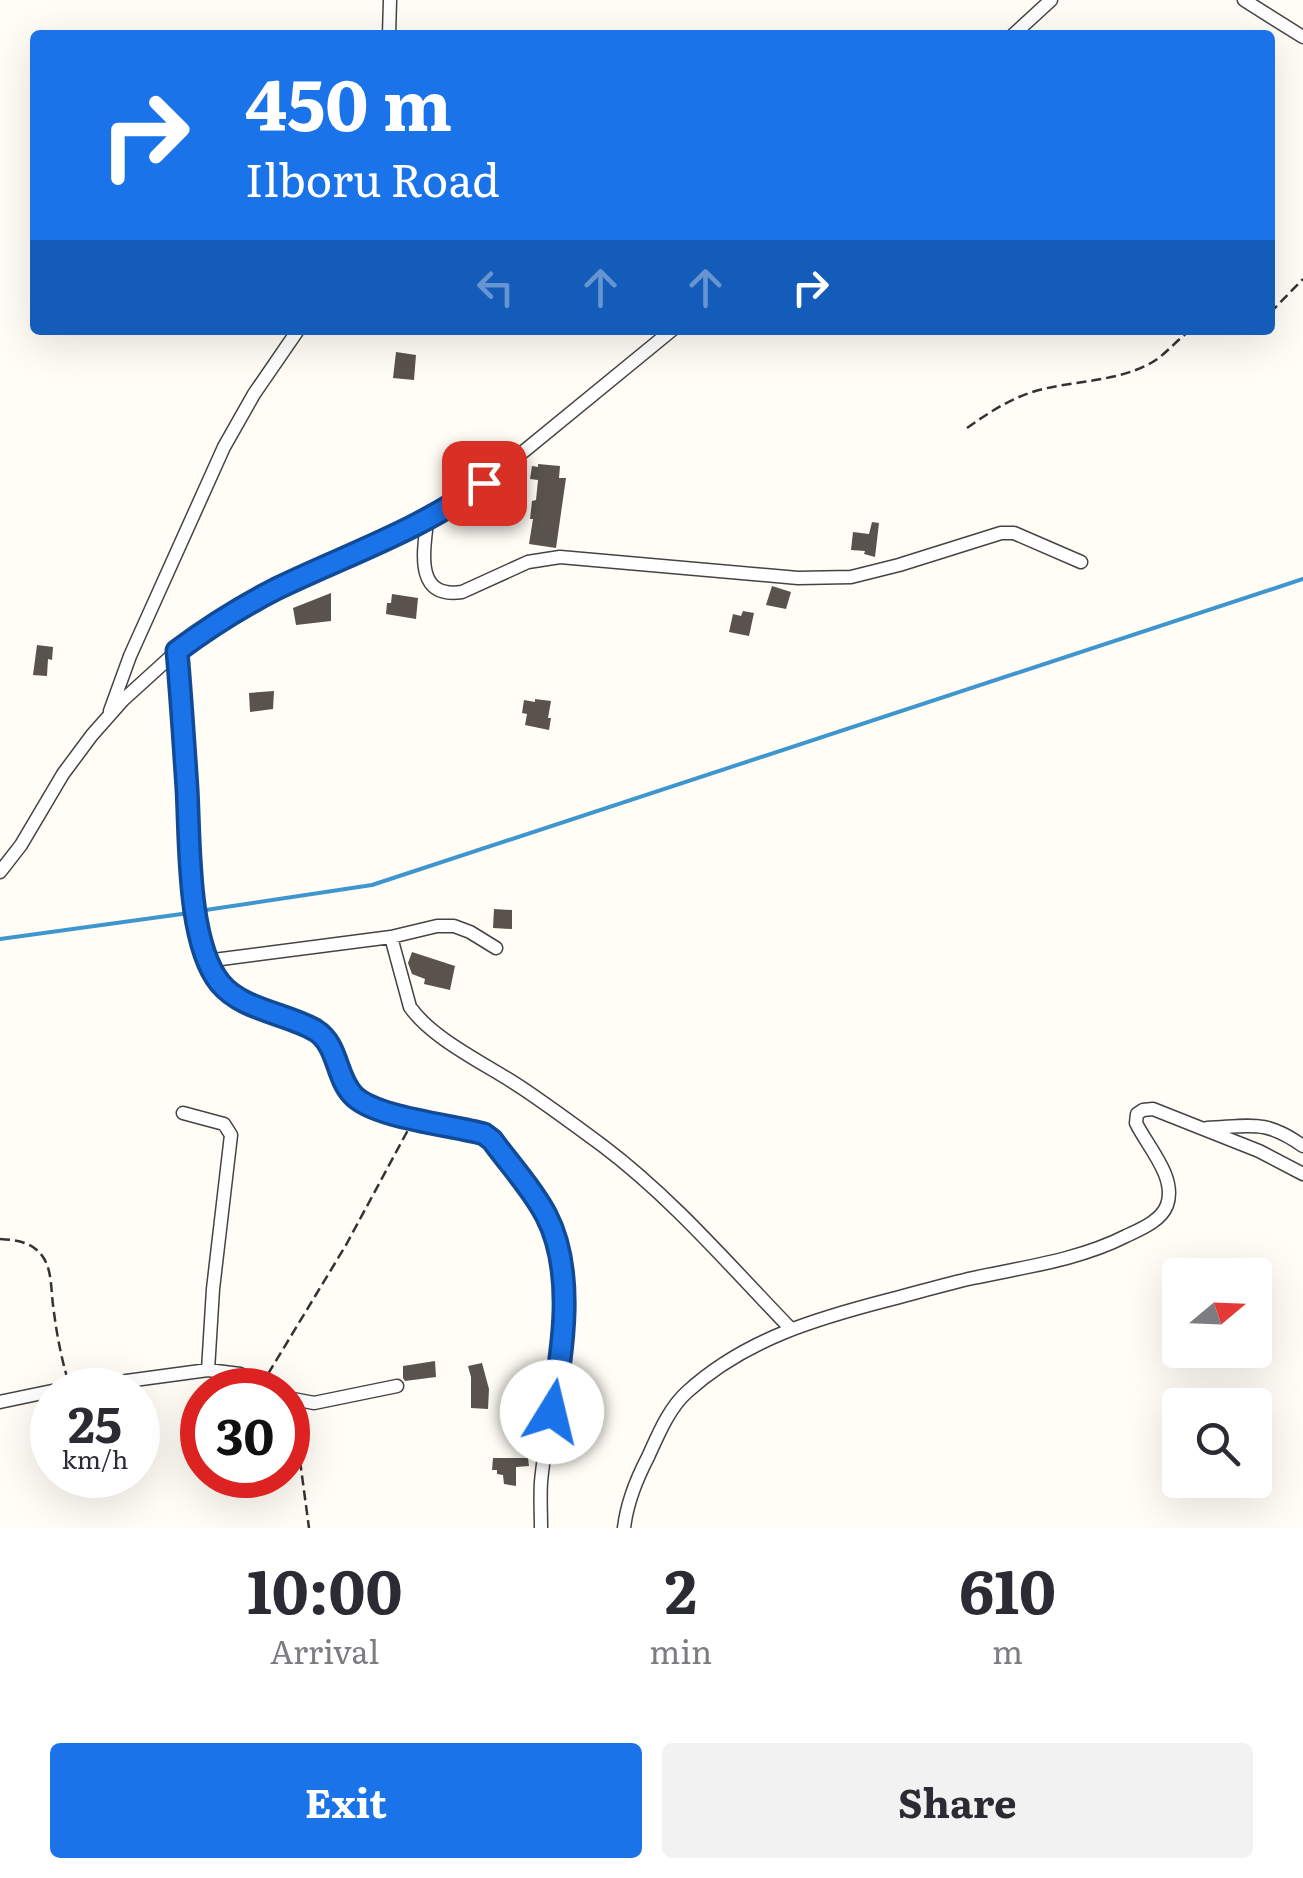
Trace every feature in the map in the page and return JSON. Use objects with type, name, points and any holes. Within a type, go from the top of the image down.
[{"type":"street","points":[[389,30],[390,0]]},
{"type":"street","points":[[1018,30],[1051,0]]},
{"type":"street","points":[[1244,0],[1303,37]]},
{"type":"street","points":[[107,718],[130,656],[224,446],[295,335]]},
{"type":"street","points":[[0,872],[21,846],[63,774],[107,718],[177,651],[227,615],[272,591],[452,506],[666,335]]},
{"type":"street","points":[[426,520],[426,575],[441,592],[452,593],[528,562],[560,556],[798,578],[851,576],[1001,532],[1081,562]]},
{"type":"street","points":[[177,651],[195,912],[206,961],[221,985],[242,1001],[317,1032],[327,1041],[354,1096],[367,1105],[414,1120],[484,1134],[548,1217],[563,1278],[563,1342],[541,1482],[540,1528]]},
{"type":"street","points":[[206,961],[391,937],[438,926],[470,932],[496,948]]},
{"type":"street","points":[[391,937],[414,1013],[432,1030],[606,1148],[671,1205],[790,1328]]},
{"type":"street","points":[[624,1528],[631,1491],[684,1394],[731,1360],[790,1328],[914,1293],[1095,1250],[1162,1215],[1169,1202],[1169,1188],[1136,1122],[1137,1114],[1143,1110],[1153,1108],[1204,1128],[1303,1174]]},
{"type":"street","points":[[182,1113],[224,1124],[232,1135],[213,1289],[208,1368]]},
{"type":"street","points":[[1204,1128],[1270,1126],[1303,1146]]},
{"type":"street","points":[[310,1402],[397,1386]]},
{"type":"street","points":[[0,1402],[30,1396]]},
{"type":"path","points":[[1275,308],[1303,279]]},
{"type":"path","points":[[967,428],[1018,396],[1152,364],[1185,335]]},
{"type":"path","points":[[278,1368],[414,1120]]},
{"type":"path","points":[[0,1238],[21,1240],[44,1258],[63,1368]]},
{"type":"path","points":[[304,1498],[309,1528]]},
{"type":"building","points":[[396,352],[416,355],[414,380],[393,378]]},
{"type":"building","points":[[532,466],[560,466],[559,478],[566,478],[556,548],[529,544],[532,501],[536,500],[538,480],[530,479]]},
{"type":"building","points":[[872,522],[879,523],[875,557],[851,550],[853,532],[869,534]]},
{"type":"building","points":[[772,586],[791,592],[786,609],[766,605]]},
{"type":"building","points":[[331,593],[331,621],[296,625],[293,608]]},
{"type":"building","points":[[392,594],[418,598],[416,619],[386,614]]},
{"type":"building","points":[[743,611],[754,613],[749,636],[729,632],[733,614],[741,616]]},
{"type":"building","points":[[37,645],[53,647],[47,676],[33,675]]},
{"type":"building","points":[[274,691],[273,709],[250,712],[249,693]]},
{"type":"building","points":[[524,700],[551,701],[549,730],[525,725]]},
{"type":"building","points":[[494,909],[512,910],[512,929],[493,928]]},
{"type":"building","points":[[412,952],[455,966],[450,990],[424,984],[425,979],[412,974],[408,963]]},
{"type":"building","points":[[435,1361],[436,1377],[405,1381],[403,1378],[403,1366]]},
{"type":"building","points":[[482,1363],[489,1389],[488,1409],[471,1408],[468,1366]]},
{"type":"building","points":[[493,1458],[528,1458],[529,1466],[516,1467],[516,1486],[504,1484],[503,1475],[492,1470]]},
{"type":"waterway","points":[[199,911],[372,885],[1303,579]]},
{"type":"waterway","points":[[0,939],[189,913]]},
{"type":"route","points":[[484,483],[426,520],[227,615],[177,651],[195,912],[206,961],[221,985],[242,1001],[317,1032],[334,1052],[354,1096],[367,1105],[414,1120],[484,1134],[537,1200],[555,1237],[563,1278],[563,1342],[552,1412]]}]
